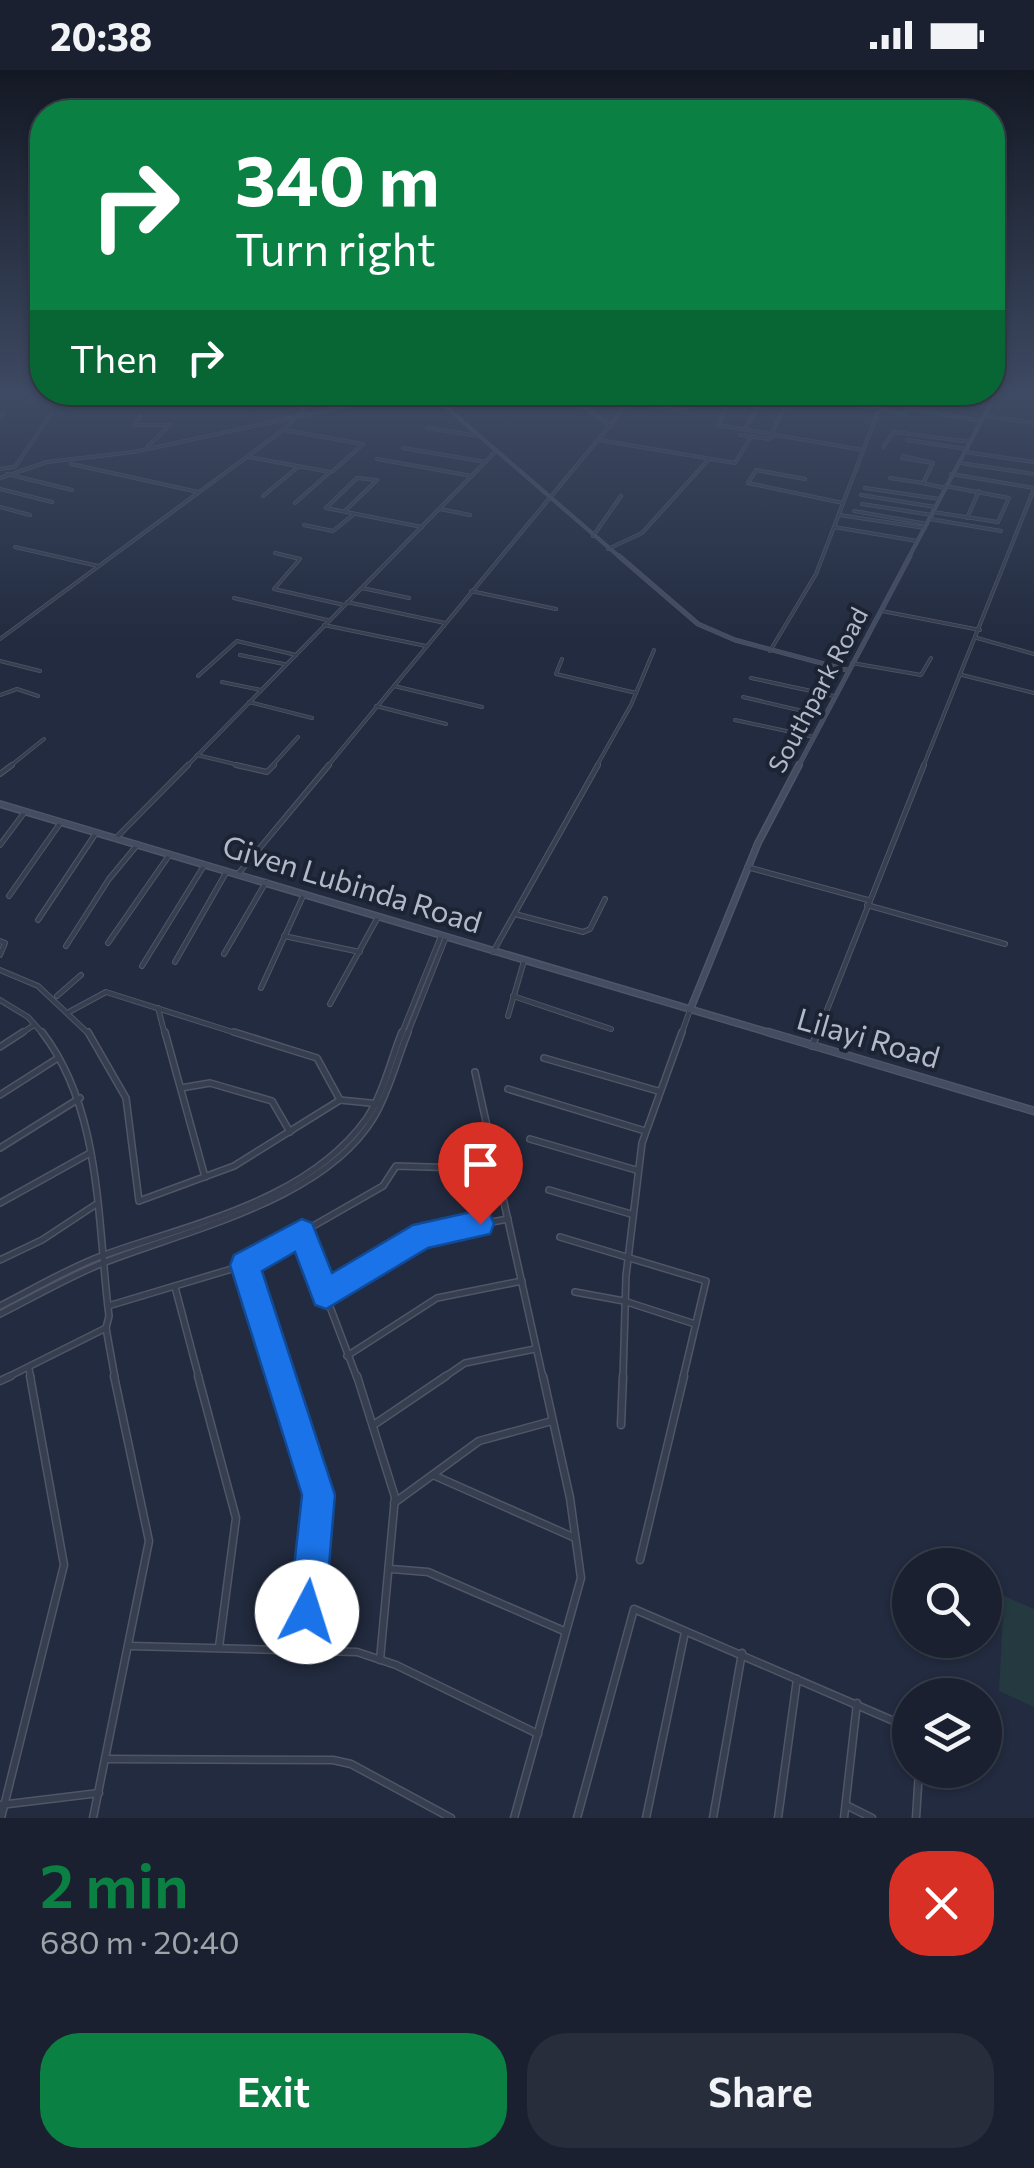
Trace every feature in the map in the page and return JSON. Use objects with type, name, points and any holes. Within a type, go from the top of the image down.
[{"type":"street","points":[[18,477],[72,490]]},
{"type":"street","points":[[135,477],[199,492]]},
{"type":"street","points":[[0,639],[219,477]]},
{"type":"street","points":[[263,496],[286,477]]},
{"type":"street","points":[[295,503],[326,477]]},
{"type":"street","points":[[116,838],[471,477]]},
{"type":"street","points":[[525,477],[698,624],[770,650],[847,670]]},
{"type":"street","points":[[238,874],[569,477]]},
{"type":"street","points":[[608,549],[642,533],[693,477]]},
{"type":"street","points":[[752,477],[748,483],[844,503]]},
{"type":"street","points":[[792,477],[805,479]]},
{"type":"street","points":[[770,650],[803,600],[853,477]]},
{"type":"street","points":[[922,484],[926,477]]},
{"type":"street","name":"Southpark Road","points":[[690,1010],[746,867],[950,477]]},
{"type":"street","points":[[812,1046],[1034,488],[966,477]]},
{"type":"street","points":[[345,512],[377,480],[358,478],[326,507],[345,512],[422,528]]},
{"type":"street","points":[[839,515],[999,522],[1009,496],[890,478]]},
{"type":"street","points":[[864,488],[939,499]]},
{"type":"street","points":[[0,489],[52,502]]},
{"type":"street","points":[[966,518],[979,490]]},
{"type":"street","points":[[860,495],[930,518]]},
{"type":"street","points":[[594,536],[622,496]]},
{"type":"street","points":[[862,504],[1001,531]]},
{"type":"street","points":[[0,507],[30,515]]},
{"type":"street","points":[[440,509],[470,515]]},
{"type":"street","points":[[854,511],[930,518]]},
{"type":"street","points":[[304,525],[333,531],[353,515],[422,528]]},
{"type":"street","points":[[834,527],[917,541]]},
{"type":"street","points":[[15,547],[100,566]]},
{"type":"street","points":[[276,553],[300,558],[274,589],[445,623]]},
{"type":"street","points":[[362,588],[409,598]]},
{"type":"street","points":[[472,591],[556,609]]},
{"type":"street","points":[[234,598],[330,620]]},
{"type":"street","points":[[880,610],[980,630]]},
{"type":"street","points":[[324,625],[426,646]]},
{"type":"street","points":[[977,638],[1034,654]]},
{"type":"street","points":[[198,676],[237,641],[296,654]]},
{"type":"street","points":[[494,952],[636,693],[654,650]]},
{"type":"street","points":[[240,655],[286,664]]},
{"type":"street","points":[[852,662],[921,675],[931,658]]},
{"type":"street","points":[[562,659],[556,674],[636,693]]},
{"type":"street","points":[[0,661],[40,670]]},
{"type":"street","points":[[962,676],[1034,693]]},
{"type":"street","points":[[751,678],[834,696]]},
{"type":"street","points":[[222,682],[261,690]]},
{"type":"street","points":[[393,685],[482,707]]},
{"type":"street","points":[[0,695],[17,690],[38,696]]},
{"type":"street","points":[[743,698],[824,716]]},
{"type":"street","points":[[249,702],[312,718]]},
{"type":"street","points":[[376,706],[446,724]]},
{"type":"street","points":[[735,720],[814,737]]},
{"type":"street","points":[[197,755],[267,772],[298,737]]},
{"type":"street","points":[[0,774],[44,740]]},
{"type":"street","name":"Given Lubinda Road","points":[[0,804],[690,1010]]},
{"type":"street","points":[[0,845],[25,812]]},
{"type":"street","points":[[8,896],[60,822]]},
{"type":"street","points":[[38,920],[96,832]]},
{"type":"street","points":[[66,946],[138,844]]},
{"type":"street","points":[[108,943],[170,854]]},
{"type":"street","points":[[142,966],[206,864]]},
{"type":"street","points":[[746,867],[1005,944]]},
{"type":"street","points":[[175,962],[228,871]]},
{"type":"street","points":[[224,954],[266,882]]},
{"type":"street","points":[[260,988],[304,894]]},
{"type":"street","points":[[515,914],[583,932],[590,929],[605,899]]},
{"type":"street","points":[[330,1004],[378,917]]},
{"type":"street","points":[[284,936],[360,952]]},
{"type":"street","points":[[0,1310],[101,1260],[203,1231],[283,1193],[356,1141],[376,1104],[444,937]]},
{"type":"street","points":[[0,941],[5,943],[0,955]]},
{"type":"street","points":[[508,1016],[524,961]]},
{"type":"street","points":[[0,970],[37,981],[56,996],[122,1086],[134,1138],[139,1201],[205,1179],[291,1134],[340,1100],[376,1104]]},
{"type":"street","points":[[56,996],[81,975]]},
{"type":"street","points":[[70,1012],[106,992],[317,1058],[340,1100]]},
{"type":"street","points":[[514,996],[610,1029]]},
{"type":"street","points":[[0,1000],[13,1005],[34,1025],[80,1098],[108,1306],[106,1328],[149,1541],[94,1818]]},
{"type":"street","points":[[158,1008],[205,1179]]},
{"type":"street","points":[[620,1425],[624,1301],[638,1171],[645,1131],[690,1010]]},
{"type":"street","name":"Lilayi Road","points":[[690,1010],[1034,1111]]},
{"type":"street","points":[[0,1046],[34,1025]]},
{"type":"street","points":[[0,1095],[58,1058]]},
{"type":"street","points":[[544,1058],[658,1091]]},
{"type":"street","points":[[476,1072],[553,1421],[581,1578],[514,1818]]},
{"type":"street","points":[[181,1088],[210,1083],[272,1102],[291,1134]]},
{"type":"street","points":[[508,1089],[645,1131]]},
{"type":"street","points":[[0,1148],[80,1098]]},
{"type":"street","points":[[530,1139],[638,1171]]},
{"type":"street","points":[[0,1203],[90,1152]]},
{"type":"street","points":[[108,1306],[245,1265],[383,1186],[396,1166],[496,1170]]},
{"type":"street","points":[[549,1190],[633,1214]]},
{"type":"street","points":[[0,1260],[42,1240],[96,1204]]},
{"type":"street","points":[[326,1294],[423,1235],[508,1219]]},
{"type":"street","points":[[302,1233],[375,1424],[394,1503],[392,1569],[380,1660]]},
{"type":"street","points":[[560,1236],[705,1278],[698,1324],[640,1560]]},
{"type":"street","points":[[245,1265],[318,1495],[304,1651]]},
{"type":"street","points":[[347,1356],[429,1301],[522,1281]]},
{"type":"street","points":[[175,1287],[236,1518],[219,1647]]},
{"type":"street","points":[[574,1292],[624,1301],[698,1324]]},
{"type":"street","points":[[0,1382],[106,1328]]},
{"type":"street","points":[[375,1424],[465,1364],[537,1349]]},
{"type":"street","points":[[1,1818],[64,1565],[29,1366]]},
{"type":"street","points":[[394,1503],[479,1441],[553,1421]]},
{"type":"street","points":[[432,1475],[575,1538]]},
{"type":"street","points":[[392,1569],[428,1572],[566,1632]]},
{"type":"street","points":[[576,1818],[631,1611],[637,1609],[892,1720]]},
{"type":"street","points":[[646,1818],[686,1630]]},
{"type":"street","points":[[131,1646],[357,1652],[538,1734]]},
{"type":"street","points":[[713,1818],[742,1653]]},
{"type":"street","points":[[778,1818],[797,1678]]},
{"type":"street","points":[[844,1818],[857,1703]]},
{"type":"street","points":[[106,1759],[333,1760],[350,1764],[451,1818]]},
{"type":"street","points":[[916,1818],[918,1788]]},
{"type":"street","points":[[2,1805],[99,1793]]},
{"type":"street","points":[[846,1805],[872,1818]]},
{"type":"green space","points":[[1004,1596],[1034,1609],[1034,1707],[1002,1692]]},
{"type":"route","points":[[307,1612],[318,1495],[245,1265],[302,1233],[326,1294],[423,1235],[480,1224]]}]
